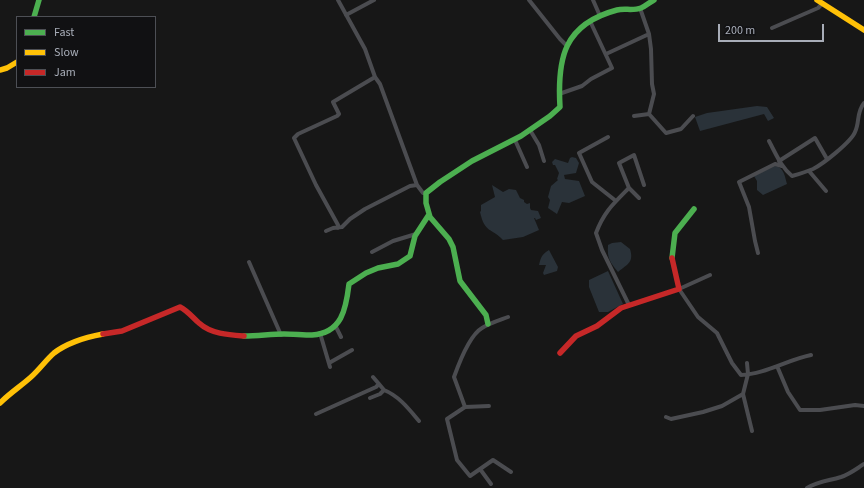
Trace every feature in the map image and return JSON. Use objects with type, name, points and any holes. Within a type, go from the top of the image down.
[{"type":"main road","points":[[34,16],[39,0]]},
{"type":"main road","points":[[488,324],[486,315],[457,275],[454,248],[450,241],[428,216],[425,205],[426,193],[472,161],[515,140],[560,107],[559,94],[561,66],[567,46],[576,32],[590,21],[600,16],[618,10],[640,8],[654,0]]},
{"type":"main road","points":[[820,2],[864,30]]},
{"type":"main road","points":[[0,70],[16,63]]},
{"type":"main road","points":[[560,353],[576,336],[597,326],[621,308],[679,289],[672,258],[675,233],[694,209]]},
{"type":"main road","points":[[0,403],[10,393],[30,378],[54,353],[64,347],[93,336],[122,331],[178,308],[185,309],[195,321],[203,326],[218,332],[245,337],[320,333],[330,330],[340,320],[344,310],[349,284],[366,273],[378,268],[398,264],[410,256],[416,234],[428,216]]},
{"type":"street","points":[[338,0],[365,49],[375,77],[380,84],[418,185],[423,193],[426,193]]},
{"type":"street","points":[[346,15],[374,0]]},
{"type":"street","points":[[529,0],[567,46]]},
{"type":"street","points":[[593,0],[600,16]]},
{"type":"street","points":[[772,28],[818,8],[820,2]]},
{"type":"street","points":[[640,8],[649,34],[652,67],[652,84],[654,94],[649,114]]},
{"type":"street","points":[[559,94],[582,86],[591,79],[612,68],[590,21]]},
{"type":"street","points":[[606,54],[649,34]]},
{"type":"street","points":[[338,228],[338,225],[294,138],[298,134],[337,116],[339,114],[334,102],[375,77]]},
{"type":"street","points":[[769,141],[782,166],[792,176],[809,171],[848,142],[855,132],[858,113],[864,102]]},
{"type":"street","points":[[649,114],[666,133],[681,128],[692,116]]},
{"type":"street","points":[[634,116],[649,114]]},
{"type":"street","points":[[530,130],[539,145],[544,161]]},
{"type":"street","points":[[608,137],[579,153],[592,182],[603,189],[616,201]]},
{"type":"street","points":[[780,161],[815,138],[827,159]]},
{"type":"street","points":[[515,140],[527,167]]},
{"type":"street","points":[[638,198],[629,188],[619,163],[634,155],[644,185]]},
{"type":"street","points":[[758,253],[750,207],[739,182],[775,164],[782,166]]},
{"type":"street","points":[[809,171],[826,191]]},
{"type":"street","points":[[326,231],[332,228],[342,227],[350,219],[365,209],[410,186],[418,185]]},
{"type":"street","points":[[629,188],[602,218],[596,233],[602,250],[629,305]]},
{"type":"street","points":[[372,252],[393,241],[416,234]]},
{"type":"street","points":[[249,262],[281,334]]},
{"type":"street","points":[[710,275],[679,289],[698,317],[717,333],[732,363],[741,375],[777,366],[797,358],[811,355]]},
{"type":"street","points":[[466,407],[454,377],[467,348],[476,332],[488,324],[508,317]]},
{"type":"street","points":[[335,325],[341,337]]},
{"type":"street","points":[[320,333],[330,365],[352,350]]},
{"type":"street","points":[[747,363],[748,374],[743,394],[752,431]]},
{"type":"street","points":[[777,366],[788,392],[800,410],[820,410],[855,405],[864,406]]},
{"type":"street","points":[[373,377],[384,390],[392,393],[419,420]]},
{"type":"street","points":[[316,414],[376,387],[379,384]]},
{"type":"street","points":[[370,398],[380,394],[384,390]]},
{"type":"street","points":[[666,417],[671,419],[703,412],[722,406],[743,394]]},
{"type":"street","points":[[489,406],[466,407],[447,419],[457,460],[470,476],[493,460],[510,472]]},
{"type":"street","points":[[807,488],[817,482],[842,477],[864,464]]},
{"type":"street","points":[[480,470],[491,484]]},
{"type":"shaded area","points":[[757,106],[767,107],[774,118],[768,121],[764,114],[700,131],[695,117],[707,113]]},
{"type":"shaded area","points":[[572,157],[576,158],[579,163],[576,173],[564,175],[565,179],[579,181],[585,196],[569,203],[562,202],[557,214],[548,208],[550,200],[548,197],[551,186],[558,180],[559,173],[552,162],[555,159],[568,163]]},
{"type":"shaded area","points":[[775,166],[782,170],[787,184],[763,195],[757,190],[757,181],[754,176]]},
{"type":"shaded area","points":[[492,185],[503,192],[509,189],[516,190],[524,202],[527,204],[530,203],[531,210],[538,211],[541,218],[536,220],[534,218],[539,230],[523,237],[503,240],[486,227],[480,212],[481,205],[495,197]]},
{"type":"shaded area","points":[[621,242],[630,249],[631,260],[618,272],[610,260],[608,245]]},
{"type":"shaded area","points":[[549,250],[558,267],[557,271],[544,275],[543,273],[546,265],[539,265],[540,260]]},
{"type":"shaded area","points":[[608,271],[623,304],[608,312],[599,312],[589,287],[589,280]]},
{"type":"traffic: fast","points":[[34,16],[39,0]]},
{"type":"traffic: fast","points":[[488,324],[486,315],[460,281],[453,247],[449,239],[430,217],[426,203],[426,193],[472,161],[521,136],[550,116],[560,107],[559,89],[563,58],[568,45],[575,34],[585,24],[599,16],[617,10],[641,8],[654,0]]},
{"type":"traffic: fast","points":[[672,258],[675,233],[694,209]]},
{"type":"traffic: fast","points":[[244,336],[284,334],[312,335],[330,330],[336,325],[344,311],[349,284],[366,273],[378,268],[398,264],[410,256],[415,236],[428,216]]},
{"type":"traffic: slow","points":[[817,0],[864,30]]},
{"type":"traffic: slow","points":[[0,70],[16,63]]},
{"type":"traffic: slow","points":[[0,403],[31,377],[59,349],[77,341],[103,334]]},
{"type":"traffic: jam","points":[[560,353],[576,336],[597,326],[621,308],[679,289],[672,258]]},
{"type":"traffic: jam","points":[[103,334],[122,331],[180,307],[209,330],[244,336]]}]
